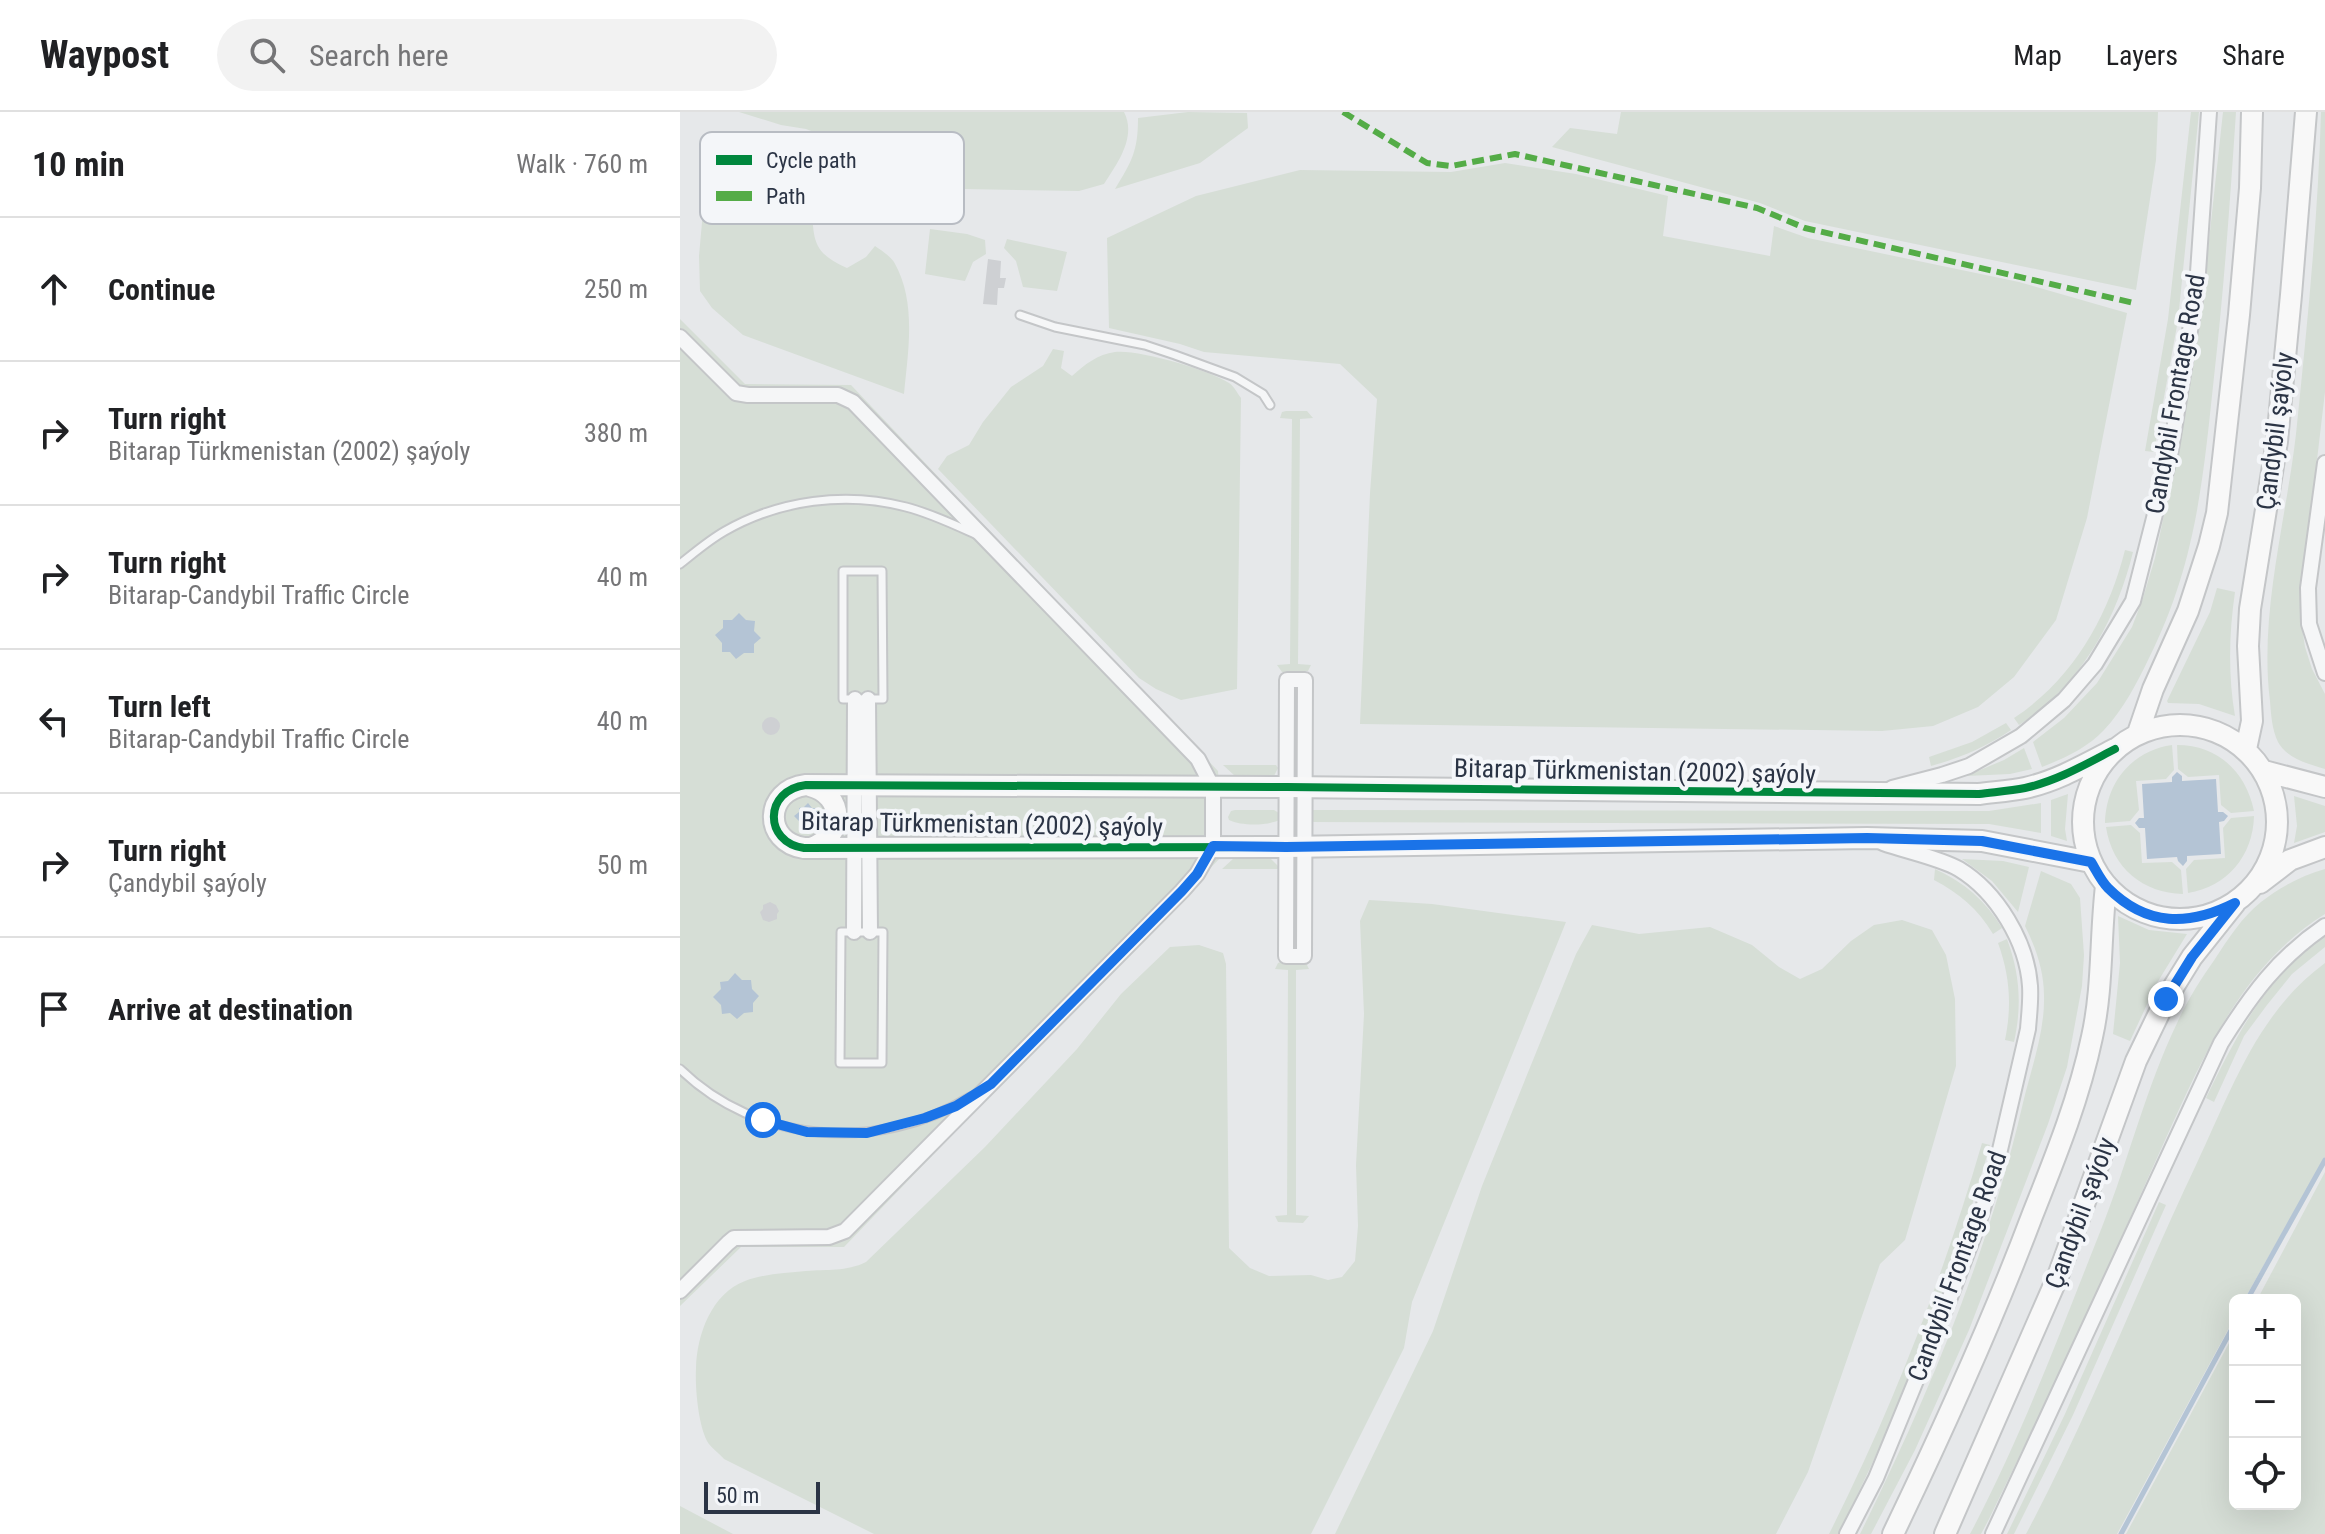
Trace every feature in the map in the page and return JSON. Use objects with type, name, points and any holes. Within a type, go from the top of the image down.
[{"type":"main road","name":"Çandybil şaýoly","points":[[2138,733],[2153,689],[2188,611],[2217,513],[2250,188],[2252,112]]},
{"type":"main road","name":"Çandybil şaýoly","points":[[2246,749],[2252,721],[2248,646],[2250,609],[2277,441],[2306,112]]},
{"type":"main road","points":[[2243,896],[2266,869],[2275,845],[2278,820],[2274,795],[2264,771],[2246,749],[2222,733],[2194,725],[2166,725],[2138,733],[2115,749],[2095,773],[2085,802],[2083,832],[2091,862],[2106,886],[2128,905],[2154,916],[2182,920],[2210,915],[2243,896],[2290,860],[2325,847]]},
{"type":"main road","name":"Bitarap Türkmenistan (2002) şaýoly","points":[[2091,862],[1982,841],[1867,838],[1295,847],[804,848],[783,839],[774,816],[783,794],[806,785],[1979,794],[2024,788],[2076,770],[2115,749]]},
{"type":"main road","points":[[2264,771],[2325,787]]},
{"type":"main road","points":[[804,848],[813,848],[827,840],[837,818],[828,795],[806,785]]},
{"type":"main road","name":"Çandybil şaýoly","points":[[1893,1534],[1950,1417],[2002,1294],[2066,1125],[2085,1066],[2098,1003],[2106,886]]},
{"type":"main road","name":"Çandybil şaýoly","points":[[1945,1534],[2058,1276],[2136,1061],[2166,999],[2192,957],[2243,896]]},
{"type":"street","name":"Candybil Frontage Road","points":[[2095,664],[2133,601],[2170,455],[2197,287],[2209,112]]},
{"type":"street","points":[[680,337],[730,389],[742,395],[838,395],[853,402],[1198,759],[1213,788],[1213,846],[1197,874],[845,1231],[829,1237],[734,1238],[680,1291]]},
{"type":"street","points":[[2325,463],[2308,588],[2309,624],[2325,673]]},
{"type":"street","name":"Bitarap Türkmenistan (2002) şaýoly","points":[[1869,794],[1942,775],[1999,751],[2064,700],[2095,664]]},
{"type":"street","points":[[1295,847],[1304,956],[1286,956],[1305,680],[1287,680],[1296,788]]},
{"type":"street","points":[[862,699],[862,847],[870,932]]},
{"type":"street","name":"Candybil Frontage Road","points":[[1847,1534],[1881,1465],[1977,1227],[1996,1167],[2030,1009],[2027,968],[2012,927],[1979,883],[1956,868],[1867,838]]},
{"type":"street","points":[[854,932],[862,847]]},
{"type":"street","points":[[1993,1534],[2221,1043],[2248,1000],[2277,965],[2325,926]]},
{"type":"lane","points":[[1020,315],[1055,327],[1145,345],[1175,355],[1235,377],[1263,394],[1270,405]]},
{"type":"lane","points":[[680,564],[723,532],[746,521],[790,506],[823,500],[846,498],[905,506],[983,537]]},
{"type":"lane","points":[[843,571],[882,571],[883,699],[862,699],[843,699],[843,571]]},
{"type":"lane","points":[[841,932],[854,932],[883,932],[882,1063],[840,1063],[841,932]]},
{"type":"lane","points":[[680,1069],[699,1088],[743,1114],[807,1132],[839,1134],[867,1133],[925,1118],[956,1106],[991,1084]]},
{"type":"shaded area","points":[[739,112],[1124,112],[1128,131],[1124,150],[1104,184],[1079,191],[964,189],[964,132],[814,132]]},
{"type":"shaded area","points":[[1188,112],[1247,113],[1248,128],[1200,163],[1115,189],[1133,155],[1138,118]]},
{"type":"shaded area","points":[[1621,112],[2158,112],[2156,160],[2136,290],[1805,221],[1760,203],[1552,147],[1570,128],[1617,134]]},
{"type":"shaded area","points":[[2191,112],[2199,112],[2178,320],[2154,452],[2145,451],[2168,319]]},
{"type":"shaded area","points":[[2223,112],[2236,112],[2218,344],[2201,486],[2187,555],[2165,623],[2123,705],[2104,730],[2090,742],[2042,767],[2033,742],[2064,718],[2097,683],[2132,627],[2155,558],[2201,314]]},
{"type":"shaded area","points":[[2321,112],[2325,112],[2325,392],[2302,587],[2301,621],[2312,669],[2325,694],[2325,769],[2293,757],[2278,742],[2272,722],[2268,668],[2271,601],[2292,467],[2304,354],[2315,233]]},
{"type":"shaded area","points":[[1505,163],[1576,174],[1668,196],[1663,236],[1770,256],[1774,226],[1808,238],[2019,282],[2127,313],[2087,518],[2056,620],[2014,677],[1978,707],[1933,726],[1882,731],[1360,724],[1377,399],[1340,364],[1204,352],[1109,328],[1107,238],[1196,196],[1300,170],[1451,172]]},
{"type":"shaded area","points":[[702,224],[813,224],[816,241],[825,255],[847,268],[866,257],[875,246],[892,260],[906,293],[909,344],[904,394],[743,335],[712,308],[700,291]]},
{"type":"shaded area","points":[[930,229],[985,240],[986,254],[973,262],[965,281],[925,274]]},
{"type":"shaded area","points":[[1007,239],[1067,252],[1057,291],[1023,287],[1016,261],[1004,248]]},
{"type":"shaded area","points":[[680,319],[745,384],[851,385],[1218,771],[1223,855],[844,1247],[741,1247],[680,1306]]},
{"type":"shaded area","points":[[1053,349],[1064,351],[1061,368],[1072,376],[1103,355],[1125,352],[1206,372],[1231,384],[1241,398],[1237,689],[1181,700],[1139,678],[938,469],[947,456],[969,445],[1011,387],[1043,366]]},
{"type":"shaded area","points":[[1286,411],[1307,411],[1313,418],[1300,419],[1298,664],[1311,665],[1308,671],[1282,672],[1277,665],[1290,664],[1292,419],[1280,418]]},
{"type":"shaded area","points":[[2125,550],[2133,552],[2106,627],[2060,691],[2019,725],[2014,718],[2054,685],[2085,644],[2109,599]]},
{"type":"shaded area","points":[[2217,588],[2235,592],[2230,654],[2235,716],[2199,704],[2167,701],[2210,612]]},
{"type":"shaded area","points":[[2006,723],[2011,730],[1992,742],[1931,766],[1929,757],[1972,742]]},
{"type":"shaded area","points":[[2172,745],[2174,770],[2166,779],[2136,781],[2139,810],[2130,821],[2105,823],[2110,794],[2124,771],[2145,754]]},
{"type":"shaded area","points":[[2177,745],[2205,750],[2228,763],[2244,784],[2254,811],[2231,813],[2221,805],[2219,775],[2188,777],[2178,769]]},
{"type":"shaded area","points":[[2024,748],[2032,769],[2010,774],[1966,776],[2004,760]]},
{"type":"shaded area","points":[[1223,765],[1276,765],[1278,768],[1274,776],[1235,776]]},
{"type":"shaded area","points":[[2068,794],[2067,841],[2051,836],[2051,800]]},
{"type":"shaded area","points":[[2294,796],[2325,806],[2325,832],[2294,843],[2297,826]]},
{"type":"shaded area","points":[[2041,803],[2041,833],[1989,824],[1309,822],[1310,811],[1313,810],[1989,811]]},
{"type":"shaded area","points":[[1274,810],[1279,813],[1279,820],[1261,824],[1229,820],[1231,811]]},
{"type":"shaded area","points":[[2254,816],[2249,844],[2235,867],[2215,884],[2188,893],[2186,869],[2194,860],[2225,858],[2223,828],[2231,818]]},
{"type":"shaded area","points":[[2131,825],[2140,833],[2142,863],[2172,862],[2181,870],[2183,894],[2155,889],[2132,876],[2122,866],[2109,842],[2106,827]]},
{"type":"shaded area","points":[[1234,858],[1270,858],[1278,869],[1222,869]]},
{"type":"shaded area","points":[[1962,859],[2003,861],[2029,867],[2018,912],[1992,881]]},
{"type":"shaded area","points":[[1935,869],[1973,893],[2002,928],[1993,934],[1967,902],[1934,880]]},
{"type":"shaded area","points":[[2325,869],[2325,914],[2296,935],[2271,959],[2249,985],[2211,1044],[1989,1519],[1981,1534],[1970,1534],[2040,1382],[2112,1201],[2156,1071],[2186,1005],[2230,936],[2254,908],[2283,887]]},
{"type":"shaded area","points":[[2041,871],[2071,884],[2080,898],[2084,955],[2082,986],[2067,1067],[1969,1330],[1915,1450],[1871,1534],[1860,1534],[1909,1430],[1954,1323],[2009,1159],[2042,1023],[2043,978],[2025,926]]},
{"type":"shaded area","points":[[1369,900],[1432,904],[1566,922],[1412,1302],[1404,1348],[1311,1534],[874,1534],[724,1459],[710,1446],[701,1425],[698,1405],[697,1355],[708,1317],[723,1295],[745,1281],[759,1277],[844,1269],[866,1262],[985,1147],[1077,1049],[1121,994],[1170,947],[1199,945],[1223,953],[1226,964],[1229,1248],[1250,1268],[1269,1276],[1311,1275],[1328,1280],[1342,1277],[1355,1261],[1358,1226],[1356,1165],[1364,1014],[1360,921]]},
{"type":"shaded area","points":[[2118,916],[2149,930],[2187,934],[2157,983],[2130,1041],[2113,1034],[2120,963]]},
{"type":"shaded area","points":[[1902,920],[1932,930],[1946,955],[1955,999],[1956,1066],[1905,1240],[1880,1264],[1808,1472],[1776,1534],[1335,1534],[1433,1331],[1482,1186],[1576,954],[1592,925],[1639,934],[1710,927],[1752,945],[1800,979],[1822,969],[1851,941],[1874,925]]},
{"type":"shaded area","points":[[2325,935],[2325,947],[2292,974],[2244,1036],[2214,1102],[2206,1098],[2255,1008],[2286,969]]},
{"type":"shaded area","points":[[2007,939],[2018,990],[2014,1042],[2005,1040],[2009,991],[1998,943]]},
{"type":"shaded area","points":[[1281,962],[1306,963],[1309,969],[1296,970],[1296,1215],[1309,1216],[1303,1223],[1278,1222],[1275,1216],[1287,1215],[1288,970],[1275,969]]},
{"type":"shaded area","points":[[2325,963],[2325,1157],[2247,1294],[2229,1294],[2229,1328],[2117,1534],[2026,1534],[2071,1443],[2234,1082],[2264,1029],[2301,983]]},
{"type":"shaded area","points":[[1982,1143],[1990,1145],[1975,1195],[1942,1294],[1904,1392],[1838,1534],[1829,1534],[1895,1391],[1933,1293]]},
{"type":"shaded area","points":[[2325,1172],[2325,1534],[2126,1534],[2229,1343],[2229,1510],[2301,1510],[2301,1294],[2260,1294]]},
{"type":"shaded area","points":[[2159,1202],[2166,1205],[2073,1415],[2014,1534],[2007,1534],[2065,1414]]},
{"type":"shaded area","points":[[680,1506],[733,1534],[680,1534]]},
{"type":"water","points":[[739,613],[746,620],[755,621],[754,631],[761,638],[754,644],[754,653],[744,653],[736,659],[730,652],[722,652],[722,643],[715,635],[723,628],[723,620],[732,620]]},
{"type":"water","points":[[2177,772],[2182,776],[2182,781],[2216,779],[2218,812],[2228,816],[2219,822],[2221,854],[2187,856],[2183,866],[2177,857],[2147,859],[2145,828],[2139,828],[2135,823],[2139,818],[2144,818],[2142,784],[2172,782]]},
{"type":"water","points":[[808,803],[812,808],[817,808],[821,817],[817,826],[808,830],[799,826],[794,816],[799,808]]},
{"type":"water","points":[[735,973],[742,980],[751,980],[752,989],[759,996],[753,1003],[753,1012],[744,1013],[737,1019],[730,1013],[722,1014],[721,1005],[713,997],[721,989],[720,982],[728,981]]},
{"type":"building","points":[[988,259],[1001,261],[1000,278],[1006,278],[1004,288],[998,288],[997,305],[983,304]]},
{"type":"building","points":[[771,717],[780,726],[771,735],[762,726]]},
{"type":"building","points":[[770,902],[779,911],[777,919],[769,922],[763,920],[760,912],[763,905]]},
{"type":"waterway","points":[[2250,1294],[2325,1160]]},
{"type":"waterway","points":[[2121,1534],[2229,1334]]},
{"type":"marked path","points":[[1343,112],[1427,163],[1451,166],[1515,154],[1757,208],[1805,228],[2134,303]]},
{"type":"cycle path","points":[[2091,862],[1982,841],[1867,838],[1286,847],[804,848],[791,844],[781,836],[774,816],[782,796],[806,785],[1979,794],[2037,785],[2071,772],[2115,749]]},
{"type":"route","points":[[763,1120],[807,1132],[867,1133],[925,1118],[956,1106],[991,1084],[1182,891],[1197,874],[1213,846],[1867,838],[1982,841],[2008,845],[2091,862],[2106,886],[2128,905],[2154,916],[2182,920],[2210,915],[2235,903],[2192,957],[2166,999]]}]
